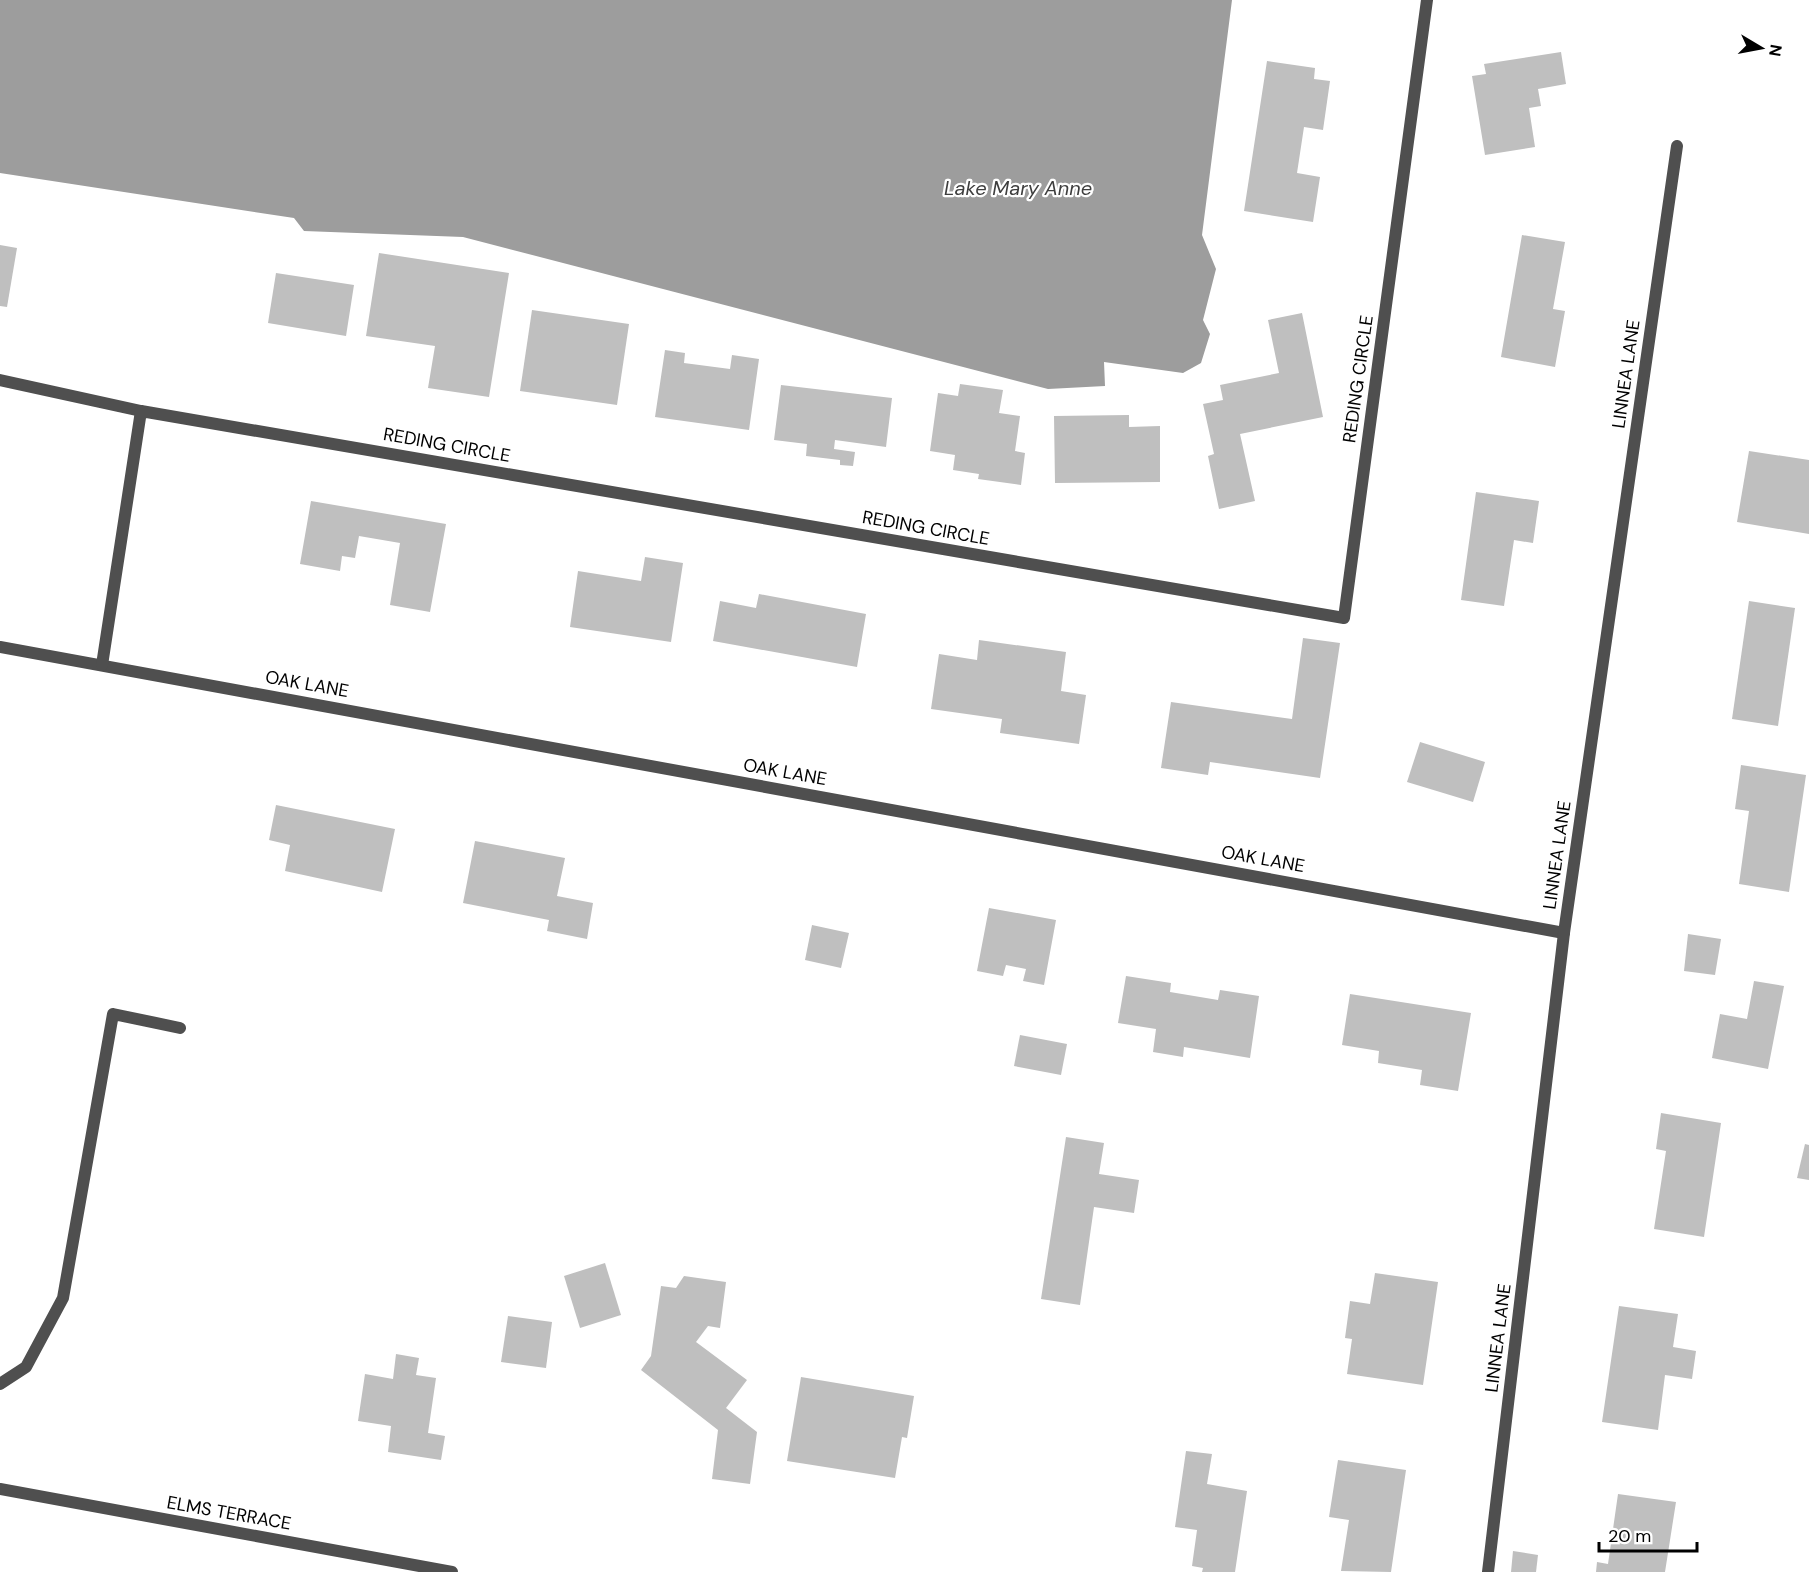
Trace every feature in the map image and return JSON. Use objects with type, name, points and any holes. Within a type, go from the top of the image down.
[{"type":"street","name":"REDING CIRCLE","points":[[141,411],[1344,618],[1427,0]]},
{"type":"street","name":"LINNEA LANE","points":[[1488,1572],[1564,933],[1677,146]]},
{"type":"street","points":[[0,380],[141,411],[102,665]]},
{"type":"street","name":"OAK LANE","points":[[0,647],[1564,933]]},
{"type":"street","points":[[0,1384],[26,1366],[63,1298],[113,1014],[180,1028]]},
{"type":"street","name":"ELMS TERRACE","points":[[0,1489],[452,1572]]},
{"type":"water","name":"Lake Mary Anne","points":[[0,0],[1232,0],[1202,235],[1216,269],[1203,320],[1210,334],[1201,363],[1183,373],[1104,362],[1105,386],[1048,389],[463,237],[304,231],[294,218],[0,173]]},
{"type":"building","points":[[1561,52],[1566,84],[1538,89],[1541,106],[1529,108],[1535,147],[1485,155],[1472,76],[1486,74],[1484,64]]},
{"type":"building","points":[[1267,61],[1315,68],[1314,79],[1330,81],[1323,130],[1304,127],[1297,173],[1320,177],[1313,222],[1244,211]]},
{"type":"building","points":[[1522,235],[1565,242],[1553,309],[1565,311],[1555,367],[1501,357]]},
{"type":"building","points":[[0,245],[17,248],[7,307],[0,306]]},
{"type":"building","points":[[379,253],[509,273],[489,397],[428,388],[435,346],[366,336]]},
{"type":"building","points":[[276,273],[354,285],[346,336],[268,323]]},
{"type":"building","points":[[532,310],[629,324],[617,405],[520,391]]},
{"type":"building","points":[[1302,313],[1323,417],[1240,434],[1255,501],[1219,509],[1208,456],[1214,454],[1203,404],[1223,400],[1220,385],[1279,373],[1268,320]]},
{"type":"building","points":[[665,350],[685,353],[684,363],[730,369],[732,355],[759,359],[749,430],[655,417]]},
{"type":"building","points":[[960,384],[1003,390],[999,413],[1020,416],[1015,451],[1025,453],[1021,485],[978,479],[979,474],[953,470],[955,455],[930,451],[938,393],[958,396]]},
{"type":"building","points":[[781,385],[892,398],[886,447],[835,440],[834,449],[855,452],[853,466],[840,465],[840,460],[806,456],[807,444],[774,440]]},
{"type":"building","points":[[1129,415],[1129,427],[1160,426],[1160,482],[1055,483],[1054,416]]},
{"type":"building","points":[[1749,451],[1809,460],[1809,534],[1737,522]]},
{"type":"building","points":[[1476,492],[1539,501],[1533,543],[1514,540],[1504,606],[1461,600]]},
{"type":"building","points":[[311,501],[446,524],[430,612],[390,605],[400,543],[359,536],[355,558],[342,556],[340,571],[300,564]]},
{"type":"building","points":[[645,557],[683,563],[671,642],[570,627],[578,571],[641,581]]},
{"type":"building","points":[[759,594],[866,614],[857,667],[713,641],[720,601],[756,608]]},
{"type":"building","points":[[1749,601],[1795,608],[1778,726],[1732,719]]},
{"type":"building","points":[[1303,638],[1340,643],[1320,778],[1210,762],[1208,775],[1161,768],[1171,702],[1292,719]]},
{"type":"building","points":[[979,640],[1066,652],[1061,691],[1086,695],[1079,744],[1000,733],[1002,719],[931,709],[939,654],[977,660]]},
{"type":"building","points":[[1420,742],[1485,762],[1473,802],[1407,782]]},
{"type":"building","points":[[1741,765],[1806,775],[1789,892],[1739,884],[1749,811],[1735,809]]},
{"type":"building","points":[[276,805],[395,829],[382,892],[285,871],[290,845],[269,840]]},
{"type":"building","points":[[475,841],[565,858],[557,896],[593,903],[587,939],[547,931],[549,920],[463,903]]},
{"type":"building","points":[[989,908],[1056,920],[1044,985],[1023,981],[1026,969],[1006,965],[1003,976],[977,971]]},
{"type":"building","points":[[812,925],[849,933],[841,968],[805,960]]},
{"type":"building","points":[[1688,934],[1721,939],[1715,975],[1684,971]]},
{"type":"building","points":[[1126,976],[1171,983],[1170,992],[1218,1000],[1220,990],[1259,996],[1250,1058],[1184,1047],[1183,1057],[1153,1052],[1156,1029],[1118,1023]]},
{"type":"building","points":[[1754,981],[1784,986],[1768,1069],[1712,1058],[1720,1014],[1747,1019]]},
{"type":"building","points":[[1350,994],[1471,1013],[1458,1091],[1420,1085],[1422,1070],[1378,1063],[1379,1051],[1342,1045]]},
{"type":"building","points":[[1020,1035],[1067,1044],[1061,1075],[1014,1066]]},
{"type":"building","points":[[1661,1113],[1721,1123],[1704,1237],[1654,1229],[1666,1151],[1656,1149]]},
{"type":"building","points":[[1066,1137],[1104,1143],[1099,1174],[1139,1180],[1134,1213],[1094,1207],[1080,1305],[1041,1299]]},
{"type":"building","points":[[1805,1144],[1809,1145],[1809,1180],[1797,1178]]},
{"type":"building","points":[[605,1263],[621,1315],[580,1328],[564,1276]]},
{"type":"building","points":[[1375,1273],[1438,1282],[1423,1385],[1347,1374],[1352,1339],[1345,1338],[1350,1301],[1370,1304]]},
{"type":"building","points":[[684,1276],[726,1282],[720,1328],[708,1326],[696,1342],[747,1380],[726,1408],[757,1432],[750,1484],[712,1479],[718,1430],[641,1370],[651,1356],[661,1286],[676,1288]]},
{"type":"building","points":[[1619,1306],[1678,1314],[1673,1347],[1696,1351],[1692,1379],[1665,1375],[1658,1430],[1602,1422]]},
{"type":"building","points":[[508,1316],[552,1322],[546,1368],[501,1362]]},
{"type":"building","points":[[396,1354],[419,1358],[416,1375],[436,1378],[428,1433],[445,1436],[441,1460],[388,1452],[391,1426],[358,1421],[365,1374],[393,1379]]},
{"type":"building","points":[[801,1377],[914,1396],[907,1438],[902,1437],[895,1478],[787,1461]]},
{"type":"building","points":[[1186,1451],[1212,1454],[1207,1484],[1247,1491],[1235,1572],[1202,1572],[1203,1568],[1192,1566],[1197,1530],[1175,1527]]},
{"type":"building","points":[[1338,1460],[1406,1470],[1391,1572],[1341,1571],[1349,1520],[1329,1517]]},
{"type":"building","points":[[1618,1494],[1676,1502],[1665,1572],[1596,1572],[1597,1562],[1608,1564]]},
{"type":"building","points":[[1513,1551],[1538,1555],[1536,1572],[1511,1572]]}]
